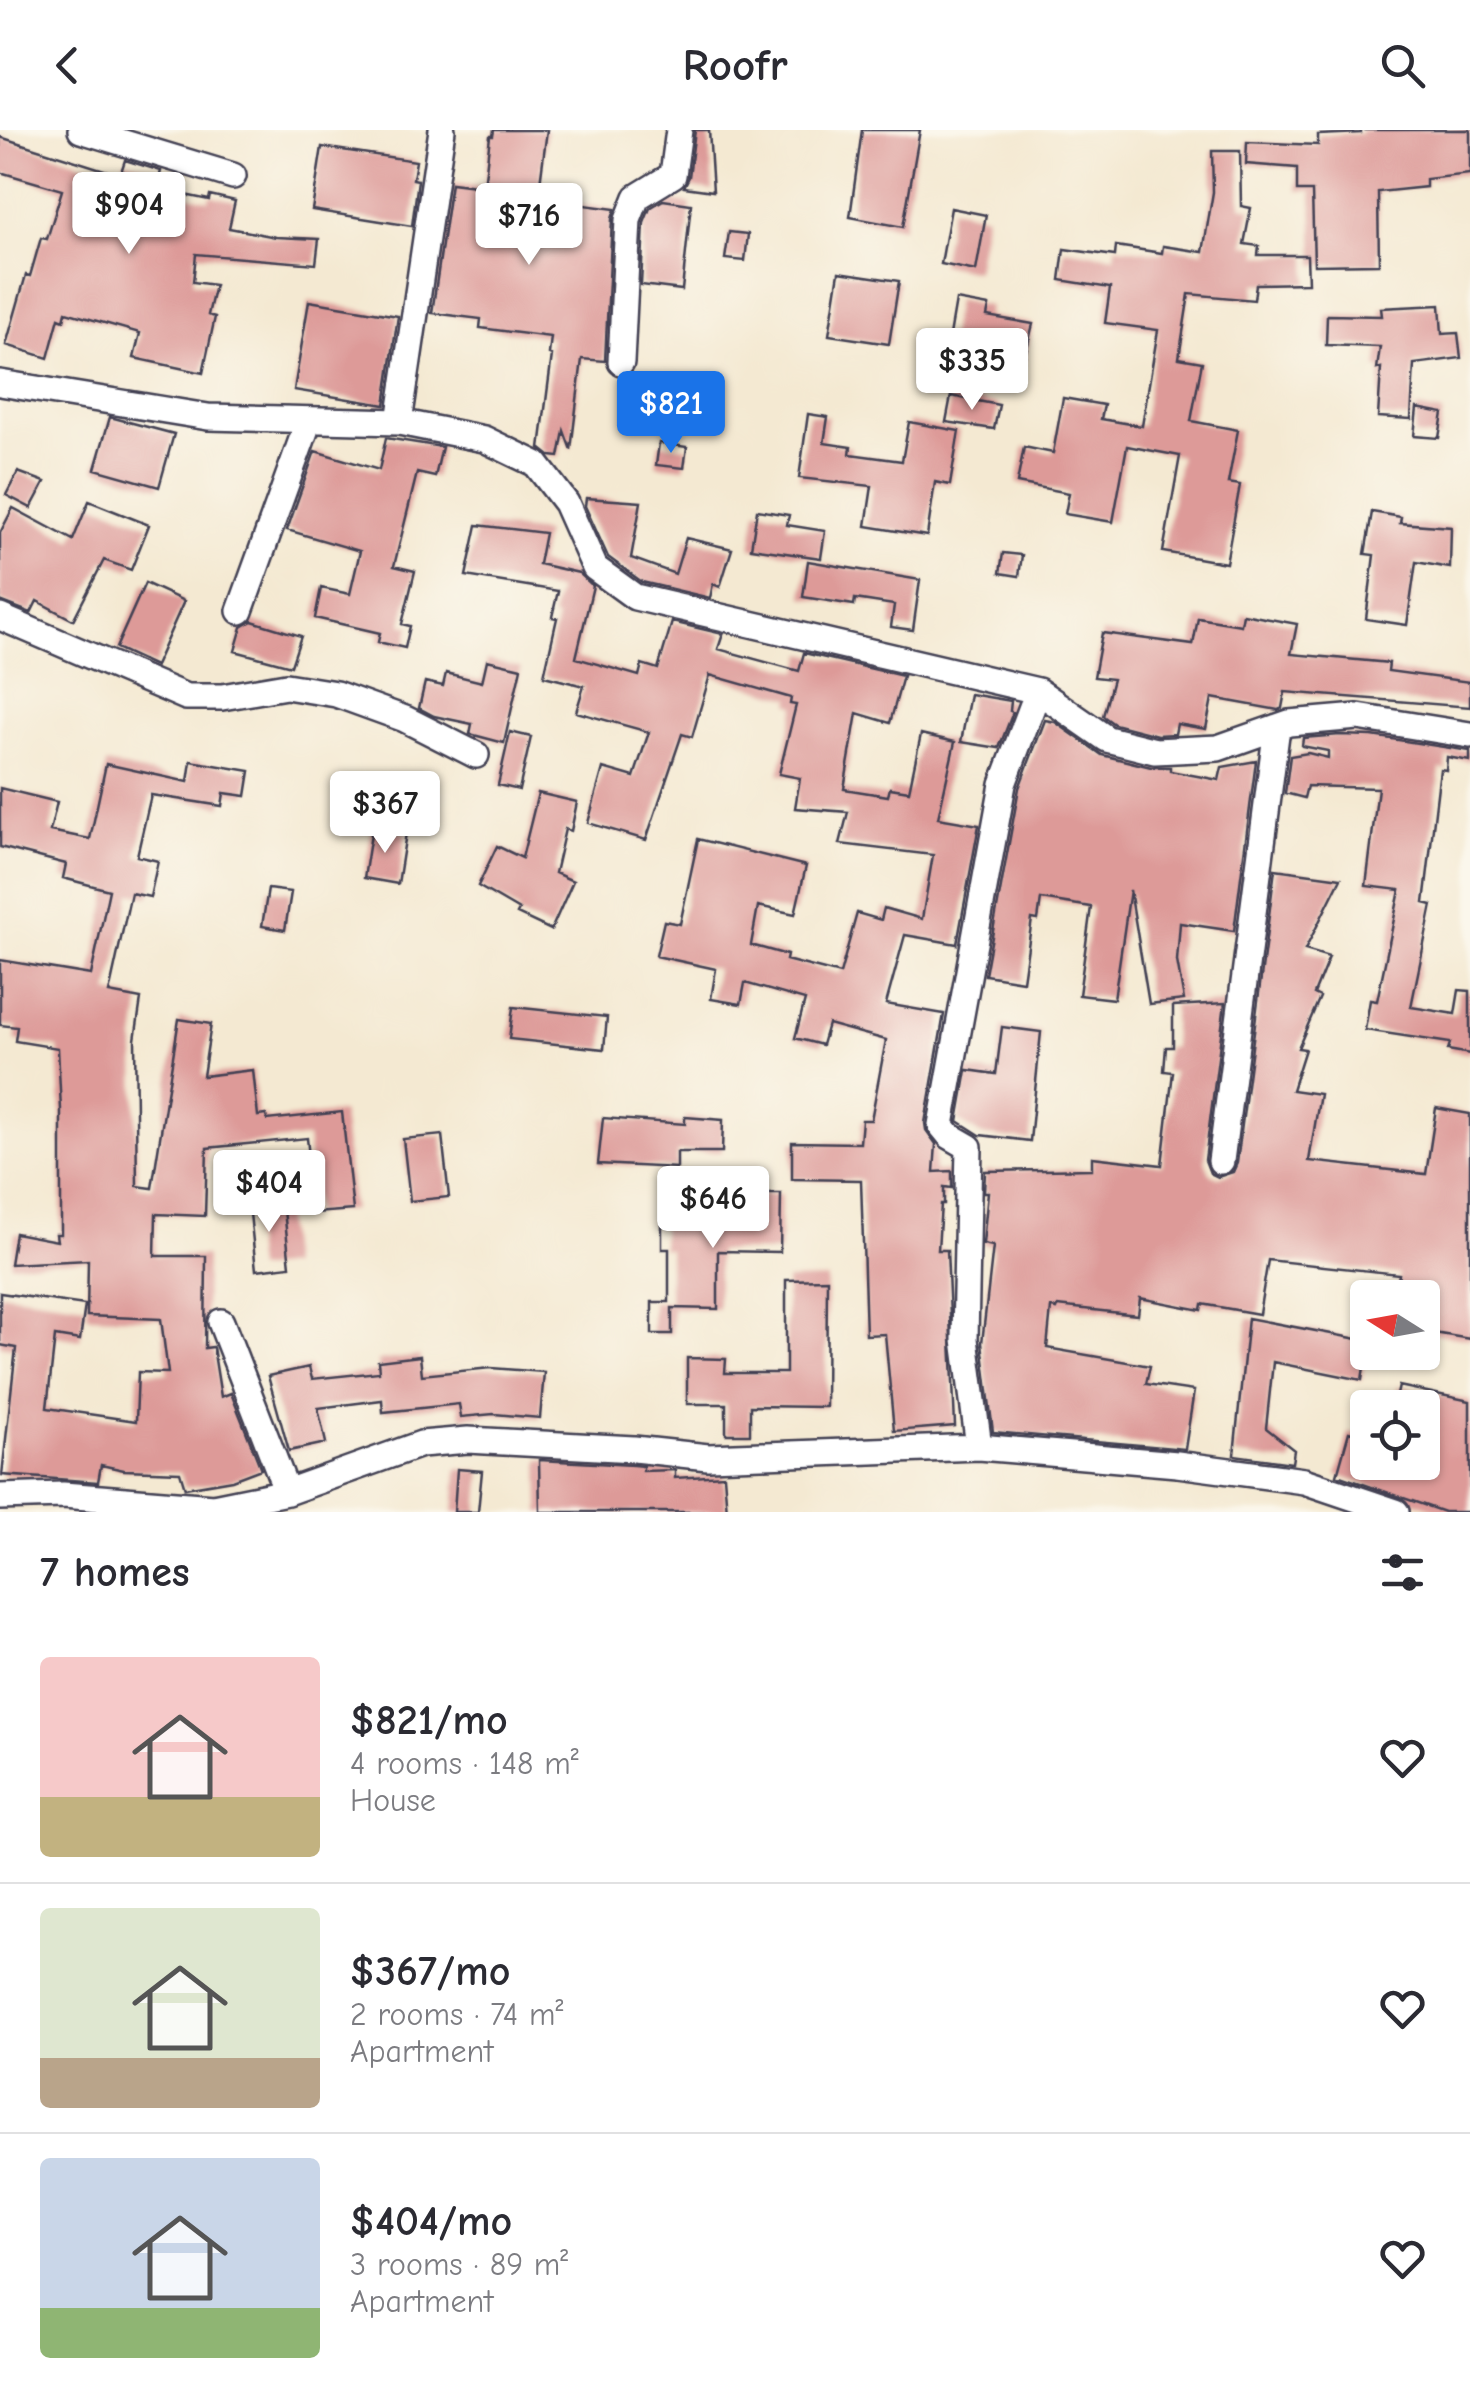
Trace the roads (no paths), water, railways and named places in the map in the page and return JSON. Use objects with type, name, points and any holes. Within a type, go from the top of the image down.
[{"type":"street","points":[[81,130],[233,176]]},
{"type":"street","points":[[399,422],[442,130]]},
{"type":"street","points":[[620,362],[628,220],[636,196],[673,176],[680,130]]},
{"type":"street","points":[[0,384],[208,417],[399,422],[484,439],[536,464],[566,502],[595,568],[634,597],[1038,690],[1107,739],[1155,752],[1218,748],[1290,723],[1358,717],[1470,735]]},
{"type":"street","points":[[240,611],[309,420]]},
{"type":"street","points":[[0,617],[186,697],[222,697],[286,686],[336,694],[405,720],[476,755]]},
{"type":"street","points":[[980,1447],[966,1340],[969,1148],[950,1136],[941,1124],[1004,784],[1038,690]]},
{"type":"street","points":[[1220,1160],[1277,728]]},
{"type":"street","points":[[221,1322],[287,1492]]},
{"type":"street","points":[[0,1497],[64,1495],[213,1507],[287,1492],[421,1444],[468,1440],[708,1457],[980,1447],[1177,1464],[1304,1481],[1396,1512]]}]
